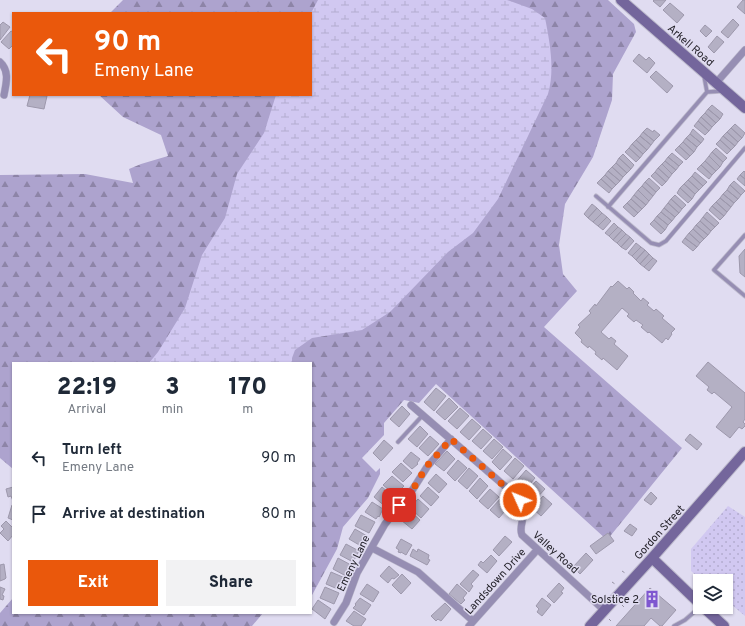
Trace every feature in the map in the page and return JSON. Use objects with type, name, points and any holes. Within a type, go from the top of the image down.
[{"type":"main road","name":"Arkell Road","points":[[621,0],[745,108]]},
{"type":"main road","name":"Gordon Street","points":[[590,626],[607,614],[652,558],[745,452]]},
{"type":"main road","points":[[652,558],[693,597]]},
{"type":"main road","points":[[711,614],[724,626]]},
{"type":"street","points":[[716,83],[745,50]]},
{"type":"street","points":[[0,62],[3,65],[7,78],[4,95]]},
{"type":"street","name":"Valley Road","points":[[410,404],[520,500],[523,515],[520,531],[522,535],[607,614]]},
{"type":"street","name":"Emeny Lane","points":[[334,622],[346,603],[357,573],[392,514],[413,489],[427,466],[451,439]]},
{"type":"street","points":[[372,548],[418,572],[471,624]]},
{"type":"street","name":"Landsdown Drive","points":[[471,624],[537,550]]},
{"type":"lane","points":[[703,72],[707,92]]},
{"type":"lane","points":[[608,207],[707,92],[725,91]]},
{"type":"lane","points":[[596,196],[651,243],[659,245],[666,241],[745,148]]},
{"type":"lane","points":[[745,235],[714,270],[745,296]]},
{"type":"lane","points":[[398,442],[423,415]]},
{"type":"lane","points":[[674,626],[685,620],[693,613]]},
{"type":"path","points":[[607,614],[612,622]]},
{"type":"green space","points":[[123,0],[608,0],[634,24],[636,32],[613,74],[612,100],[593,157],[565,204],[559,245],[563,274],[577,291],[544,327],[682,448],[607,540],[436,384],[419,403],[404,400],[384,423],[384,435],[362,458],[376,472],[380,468],[380,474],[368,498],[343,527],[337,549],[312,595],[312,362],[12,362],[12,468],[0,458],[0,175],[85,174],[133,183],[129,169],[168,156],[161,135],[123,117],[100,96],[312,96],[312,12],[111,12]]},
{"type":"green space","points":[[318,0],[507,0],[532,9],[545,18],[550,47],[551,66],[548,94],[498,199],[473,233],[448,252],[390,312],[362,330],[312,338],[295,350],[292,362],[150,362],[158,352],[185,308],[202,255],[225,218],[237,174],[264,133],[276,96],[312,96],[312,12]]},
{"type":"green space","points":[[728,506],[745,517],[745,616],[733,606],[733,574],[695,574],[691,571],[691,549]]},
{"type":"green space","points":[[12,599],[12,614],[262,614],[252,626],[0,626],[0,613]]},
{"type":"building","points":[[666,0],[660,7],[653,1]]},
{"type":"building","points":[[743,0],[745,0],[745,14],[737,7]]},
{"type":"building","points":[[670,3],[684,15],[677,23],[663,10]]},
{"type":"building","points":[[733,19],[739,25],[728,38],[721,32]]},
{"type":"building","points":[[3,22],[10,27],[0,40],[0,25]]},
{"type":"building","points":[[705,25],[712,31],[706,37],[700,31]]},
{"type":"building","points":[[12,32],[12,46],[9,49],[1,42]]},
{"type":"building","points":[[717,36],[724,42],[714,53],[708,47]]},
{"type":"building","points":[[639,54],[646,60],[649,57],[655,63],[647,73],[633,61]]},
{"type":"building","points":[[656,71],[673,86],[667,93],[650,77]]},
{"type":"building","points":[[30,96],[47,96],[44,109],[27,106]]},
{"type":"building","points":[[712,105],[723,114],[720,119],[708,109]]},
{"type":"building","points":[[708,109],[720,119],[716,123],[705,113]]},
{"type":"building","points":[[705,113],[716,123],[712,127],[701,117]]},
{"type":"building","points":[[701,117],[712,127],[709,131],[698,121]]},
{"type":"building","points":[[698,121],[709,131],[705,135],[694,126]]},
{"type":"building","points":[[735,124],[745,133],[742,138],[731,128]]},
{"type":"building","points":[[647,128],[653,132],[654,130],[660,135],[654,141],[643,132]]},
{"type":"building","points":[[731,128],[742,138],[738,142],[727,132]]},
{"type":"building","points":[[693,129],[704,139],[701,143],[690,134]]},
{"type":"building","points":[[643,132],[654,141],[651,145],[640,136]]},
{"type":"building","points":[[727,132],[738,142],[735,146],[723,136]]},
{"type":"building","points":[[690,134],[701,143],[697,147],[686,138]]},
{"type":"building","points":[[640,136],[651,145],[647,150],[636,140]]},
{"type":"building","points":[[723,136],[735,146],[731,150],[720,140]]},
{"type":"building","points":[[686,138],[697,147],[694,152],[683,142]]},
{"type":"building","points":[[636,140],[647,150],[643,154],[632,144]]},
{"type":"building","points":[[720,140],[731,150],[727,154],[716,144]]},
{"type":"building","points":[[683,142],[694,152],[690,156],[679,146]]},
{"type":"building","points":[[632,144],[643,154],[640,158],[629,148]]},
{"type":"building","points":[[679,146],[690,156],[686,160],[675,150]]},
{"type":"building","points":[[629,148],[640,158],[636,162],[625,152]]},
{"type":"building","points":[[716,148],[727,158],[723,162],[712,152]]},
{"type":"building","points":[[712,152],[723,162],[720,167],[709,156]]},
{"type":"building","points":[[672,153],[683,162],[679,166],[668,157]]},
{"type":"building","points":[[623,154],[634,165],[631,169],[619,158]]},
{"type":"building","points":[[709,156],[720,167],[716,171],[705,161]]},
{"type":"building","points":[[668,157],[679,166],[676,170],[665,161]]},
{"type":"building","points":[[619,158],[631,169],[627,173],[616,163]]},
{"type":"building","points":[[665,161],[676,170],[672,174],[662,164]]},
{"type":"building","points":[[705,161],[716,171],[712,175],[701,165]]},
{"type":"building","points":[[616,163],[627,173],[623,177],[612,167]]},
{"type":"building","points":[[662,164],[672,174],[669,178],[658,168]]},
{"type":"building","points":[[701,165],[712,175],[709,179],[697,169]]},
{"type":"building","points":[[612,167],[623,177],[620,181],[608,171]]},
{"type":"building","points":[[658,168],[669,178],[666,182],[655,172]]},
{"type":"building","points":[[608,171],[620,181],[616,185],[605,175]]},
{"type":"building","points":[[744,171],[745,172],[745,179],[740,175]]},
{"type":"building","points":[[655,172],[666,182],[662,186],[651,176]]},
{"type":"building","points":[[695,172],[707,182],[703,186],[692,176]]},
{"type":"building","points":[[605,175],[616,185],[612,189],[601,179]]},
{"type":"building","points":[[740,175],[745,179],[745,186],[737,179]]},
{"type":"building","points":[[692,176],[703,186],[699,190],[688,180]]},
{"type":"building","points":[[649,178],[660,188],[656,192],[645,182]]},
{"type":"building","points":[[601,179],[612,189],[609,193],[597,183]]},
{"type":"building","points":[[688,180],[699,190],[695,194],[684,184]]},
{"type":"building","points":[[734,181],[745,191],[741,195],[730,185]]},
{"type":"building","points":[[645,182],[656,192],[653,196],[642,186]]},
{"type":"building","points":[[684,184],[695,194],[692,199],[680,188]]},
{"type":"building","points":[[730,185],[741,195],[738,199],[727,190]]},
{"type":"building","points":[[642,186],[653,196],[649,201],[638,190]]},
{"type":"building","points":[[680,188],[692,199],[688,203],[677,193]]},
{"type":"building","points":[[638,190],[649,201],[646,205],[634,195]]},
{"type":"building","points":[[727,190],[738,199],[734,203],[723,194]]},
{"type":"building","points":[[723,194],[734,203],[731,207],[720,198]]},
{"type":"building","points":[[634,195],[646,205],[642,209],[631,199]]},
{"type":"building","points":[[675,195],[686,205],[682,209],[671,199]]},
{"type":"building","points":[[720,198],[731,207],[727,212],[716,202]]},
{"type":"building","points":[[631,199],[642,209],[638,213],[627,203]]},
{"type":"building","points":[[671,199],[682,209],[679,213],[668,203]]},
{"type":"building","points":[[716,202],[727,212],[724,216],[712,206]]},
{"type":"building","points":[[627,203],[638,213],[634,217],[623,207]]},
{"type":"building","points":[[668,203],[679,213],[675,217],[664,208]]},
{"type":"building","points":[[592,204],[597,208],[588,218],[584,214]]},
{"type":"building","points":[[712,206],[724,216],[720,220],[709,210]]},
{"type":"building","points":[[597,208],[602,213],[593,222],[588,218]]},
{"type":"building","points":[[664,208],[675,217],[672,221],[661,212]]},
{"type":"building","points":[[661,212],[672,221],[668,225],[657,216]]},
{"type":"building","points":[[707,212],[719,223],[715,227],[703,217]]},
{"type":"building","points":[[602,213],[607,217],[598,226],[593,222]]},
{"type":"building","points":[[657,216],[668,225],[665,230],[654,220]]},
{"type":"building","points":[[607,217],[611,221],[603,230],[598,226]]},
{"type":"building","points":[[703,217],[715,227],[711,231],[700,221]]},
{"type":"building","points":[[654,220],[665,230],[661,234],[650,224]]},
{"type":"building","points":[[700,221],[711,231],[708,235],[696,225]]},
{"type":"building","points":[[614,223],[618,227],[609,236],[605,233]]},
{"type":"building","points":[[696,225],[708,235],[704,239],[693,229]]},
{"type":"building","points":[[618,227],[622,230],[613,240],[609,236]]},
{"type":"building","points":[[693,229],[704,239],[700,243],[689,233]]},
{"type":"building","points":[[622,230],[626,234],[617,243],[613,240]]},
{"type":"building","points":[[689,233],[700,243],[697,247],[685,238]]},
{"type":"building","points":[[626,234],[630,237],[621,247],[617,243]]},
{"type":"building","points":[[630,237],[634,241],[626,250],[621,247]]},
{"type":"building","points":[[685,238],[697,247],[693,251],[682,242]]},
{"type":"building","points":[[636,243],[641,247],[632,256],[628,253]]},
{"type":"building","points":[[641,247],[645,250],[636,260],[632,256]]},
{"type":"building","points":[[745,249],[745,277],[740,273],[739,256]]},
{"type":"building","points":[[645,250],[649,254],[640,264],[636,260]]},
{"type":"building","points":[[649,254],[653,258],[644,267],[640,264]]},
{"type":"building","points":[[653,258],[657,261],[649,271],[644,267]]},
{"type":"building","points":[[618,281],[627,289],[629,287],[641,301],[643,298],[649,303],[647,305],[654,311],[656,309],[664,316],[662,318],[675,329],[671,333],[672,334],[668,340],[666,338],[662,343],[641,327],[643,325],[636,320],[634,322],[627,316],[629,314],[622,308],[601,332],[609,339],[611,337],[616,341],[614,344],[628,356],[617,370],[603,358],[602,360],[595,354],[596,352],[589,346],[588,348],[581,342],[582,340],[575,333],[580,327],[578,325],[591,313],[589,311],[595,304],[596,306],[611,286],[612,287]]},
{"type":"building","points":[[708,362],[745,393],[745,419],[743,422],[745,426],[742,429],[739,427],[730,438],[716,427],[732,407],[714,392],[712,394],[707,390],[709,387],[696,376]]},
{"type":"building","points":[[436,388],[446,396],[434,411],[424,402]]},
{"type":"building","points":[[449,398],[458,407],[445,420],[436,412]]},
{"type":"building","points":[[402,406],[410,414],[399,427],[390,419]]},
{"type":"building","points":[[460,408],[469,416],[457,429],[448,421]]},
{"type":"building","points":[[472,419],[481,427],[469,440],[460,432]]},
{"type":"building","points":[[420,426],[428,434],[417,447],[408,439]]},
{"type":"building","points":[[483,429],[492,437],[481,449],[472,441]]},
{"type":"building","points":[[690,434],[702,444],[697,450],[685,440]]},
{"type":"building","points":[[430,436],[439,444],[428,456],[419,448]]},
{"type":"building","points":[[494,439],[503,447],[492,459],[483,451]]},
{"type":"building","points":[[384,440],[393,448],[381,461],[373,453]]},
{"type":"building","points":[[503,449],[512,457],[500,470],[492,462]]},
{"type":"building","points":[[447,451],[455,459],[444,471],[435,464]]},
{"type":"building","points":[[411,452],[420,459],[417,463],[418,464],[412,469],[403,461]]},
{"type":"building","points":[[515,458],[524,466],[513,479],[504,471]]},
{"type":"building","points":[[458,460],[467,468],[455,481],[447,473]]},
{"type":"building","points":[[401,463],[412,473],[403,482],[392,472]]},
{"type":"building","points":[[469,468],[478,476],[467,489],[458,481]]},
{"type":"building","points":[[526,470],[535,478],[524,491],[515,483]]},
{"type":"building","points":[[436,474],[447,484],[439,493],[428,483]]},
{"type":"building","points":[[392,476],[404,486],[395,495],[383,485]]},
{"type":"building","points":[[480,478],[488,486],[477,499],[469,491]]},
{"type":"building","points":[[536,481],[545,489],[534,501],[525,493]]},
{"type":"building","points":[[12,487],[12,498],[11,496],[8,497],[6,489]]},
{"type":"building","points":[[382,487],[394,497],[386,507],[374,497]]},
{"type":"building","points":[[428,487],[439,497],[431,506],[420,496]]},
{"type":"building","points":[[490,489],[499,497],[488,509],[479,501]]},
{"type":"building","points":[[651,492],[657,498],[651,505],[644,500]]},
{"type":"building","points":[[543,496],[552,504],[541,516],[532,508]]},
{"type":"building","points":[[501,498],[510,505],[499,518],[490,510]]},
{"type":"building","points":[[418,499],[429,509],[421,518],[410,508]]},
{"type":"building","points":[[372,502],[383,509],[379,517],[378,516],[376,519],[365,512]]},
{"type":"building","points":[[12,505],[12,520],[8,518]]},
{"type":"building","points":[[409,510],[420,520],[412,529],[401,520]]},
{"type":"building","points":[[361,515],[375,522],[369,533],[355,526]]},
{"type":"building","points":[[6,521],[12,527],[12,536],[8,541],[0,533],[4,529],[1,526]]},
{"type":"building","points":[[630,524],[637,529],[632,536],[624,531]]},
{"type":"building","points":[[355,529],[367,536],[361,546],[349,539]]},
{"type":"building","points":[[608,533],[614,541],[596,554],[590,546]]},
{"type":"building","points":[[505,536],[512,542],[499,556],[493,550]]},
{"type":"building","points":[[401,539],[412,545],[406,555],[398,552],[399,550],[396,548]]},
{"type":"building","points":[[346,544],[359,551],[353,562],[340,555]]},
{"type":"building","points":[[413,549],[417,552],[418,549],[429,555],[428,559],[430,560],[427,565],[410,556]]},
{"type":"building","points":[[586,553],[593,560],[580,574],[573,567]]},
{"type":"building","points":[[491,555],[497,561],[487,573],[478,565],[481,561],[483,563]]},
{"type":"building","points":[[338,558],[351,565],[346,576],[333,569]]},
{"type":"building","points":[[4,564],[6,578],[0,581],[0,565]]},
{"type":"building","points":[[389,566],[399,575],[394,579],[392,578],[388,583],[380,576]]},
{"type":"building","points":[[473,570],[479,575],[471,584],[473,586],[469,592],[460,584]]},
{"type":"building","points":[[331,572],[345,578],[340,590],[326,584]]},
{"type":"building","points":[[402,574],[411,583],[401,594],[392,585]]},
{"type":"building","points":[[559,583],[564,588],[561,592],[563,593],[554,603],[547,596]]},
{"type":"building","points":[[367,584],[379,592],[373,602],[360,594]]},
{"type":"building","points":[[457,584],[467,593],[463,598],[465,600],[461,604],[449,594]]},
{"type":"building","points":[[0,587],[5,589],[2,595],[4,596],[3,600],[0,599]]},
{"type":"building","points":[[325,587],[339,593],[334,604],[320,598]]},
{"type":"building","name":"Solstice 2","points":[[650,588],[676,610],[662,626],[651,618],[644,626],[616,626]]},
{"type":"building","points":[[360,598],[371,605],[364,615],[353,608]]},
{"type":"building","points":[[542,598],[551,605],[542,616],[537,612],[539,609],[536,606]]},
{"type":"building","points":[[318,600],[331,609],[325,619],[312,609]]},
{"type":"building","points":[[445,603],[451,609],[441,621],[438,619],[436,621],[431,616]]},
{"type":"building","points":[[354,611],[366,619],[361,626],[354,626],[346,621]]},
{"type":"place","name":"Solstice 2","points":[[652,599]]},
{"type":"route","points":[[399,505],[413,489],[427,466],[451,439],[520,500]]}]
